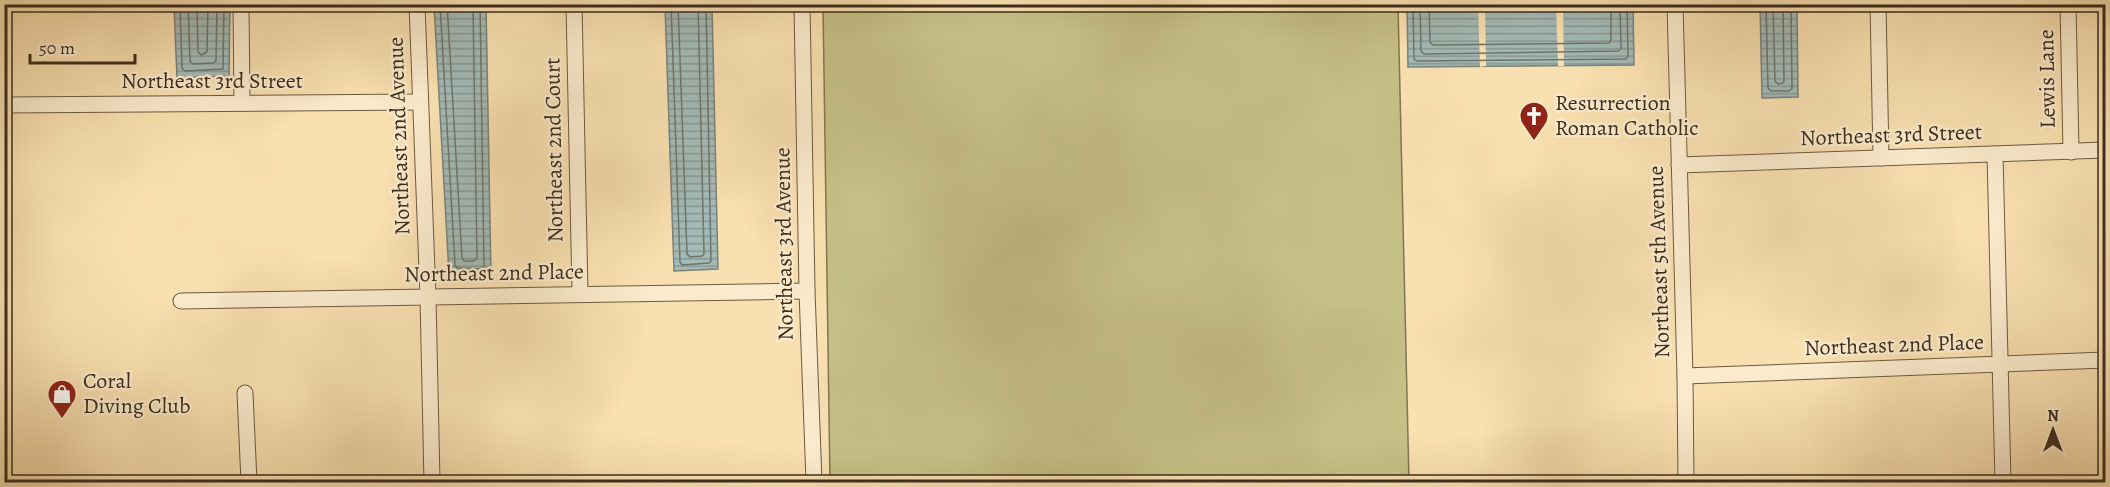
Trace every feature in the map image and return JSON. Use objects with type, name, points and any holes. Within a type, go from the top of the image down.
[{"type":"street","points":[[241,4],[242,103]]},
{"type":"street","name":"Northeast 2nd Avenue","points":[[417,4],[428,297],[432,483]]},
{"type":"street","name":"Northeast 2nd Court","points":[[574,4],[580,294]]},
{"type":"street","name":"Northeast 3rd Avenue","points":[[802,4],[807,291],[814,483]]},
{"type":"street","name":"Northeast 5th Avenue","points":[[1675,4],[1686,483]]},
{"type":"street","points":[[1878,4],[1881,158]]},
{"type":"street","name":"Lewis Lane","points":[[2068,4],[2071,152]]},
{"type":"street","name":"Northeast 3rd Street","points":[[4,105],[420,102]]},
{"type":"street","name":"Northeast 3rd Street","points":[[1679,165],[2106,150]]},
{"type":"street","points":[[1995,154],[2003,483]]},
{"type":"street","name":"Northeast 2nd Place","points":[[181,301],[807,291]]},
{"type":"street","name":"Northeast 2nd Place","points":[[1685,375],[2106,360]]},
{"type":"street","points":[[245,393],[249,483]]},
{"type":"shaded area","points":[[823,5],[1398,5],[1409,482],[830,482]]},
{"type":"water","points":[[174,5],[230,5],[229,76],[177,78]]},
{"type":"water","points":[[434,5],[486,5],[491,276],[449,274]]},
{"type":"water","points":[[665,5],[712,5],[718,269],[674,271]]},
{"type":"water","points":[[1407,5],[1633,5],[1634,65],[1408,67]]},
{"type":"water","points":[[1760,5],[1797,5],[1798,97],[1762,98]]},
{"type":"pier","points":[[1478,5],[1485,5],[1486,66],[1480,67]]},
{"type":"pier","points":[[1556,5],[1563,5],[1564,66],[1558,66]]},
{"type":"place","name":"Resurrection Roman Catholic","points":[[1534,142]]},
{"type":"place","name":"Coral Diving Club","points":[[62,420]]}]
